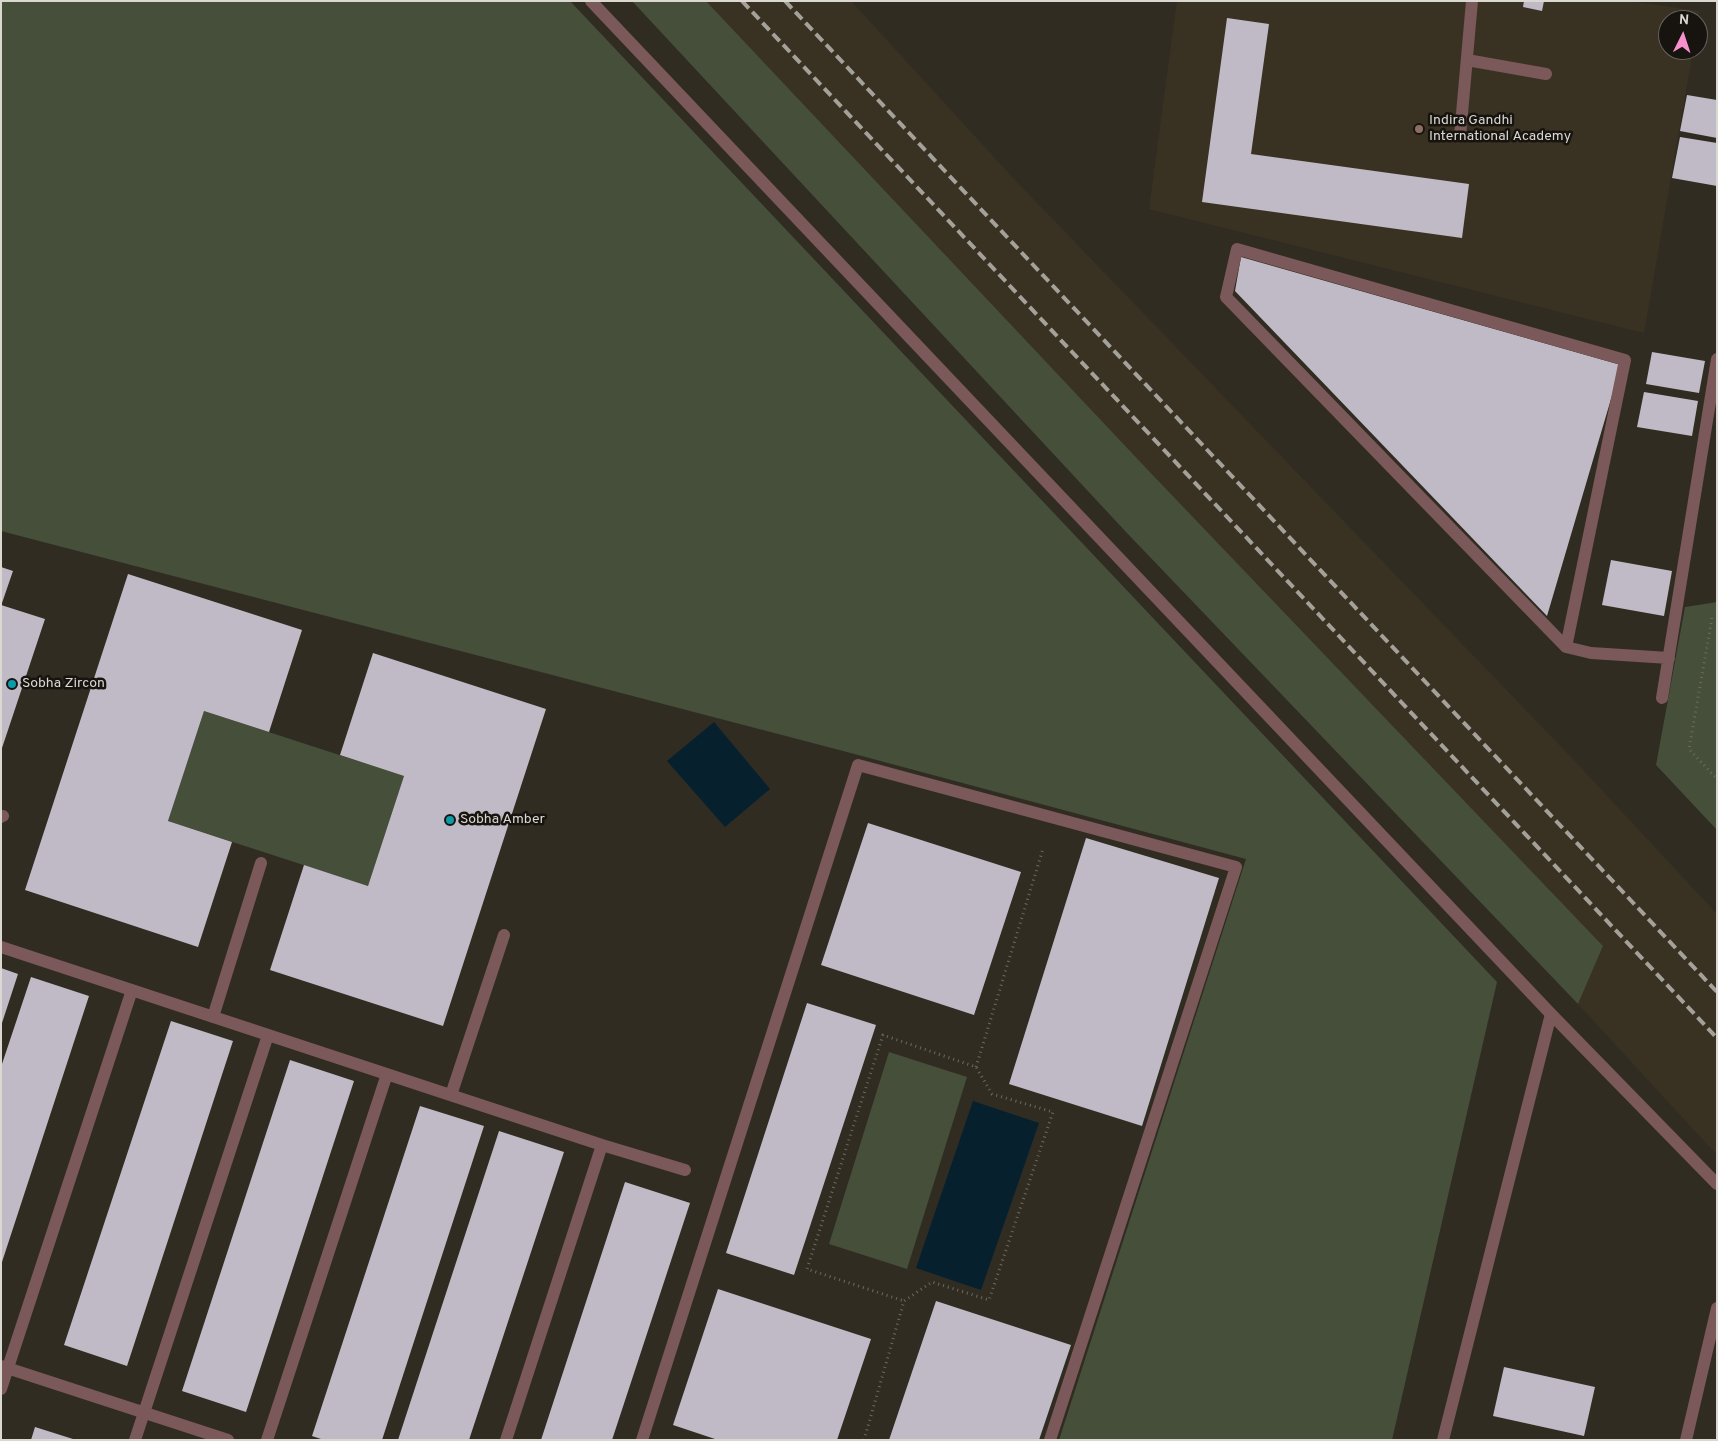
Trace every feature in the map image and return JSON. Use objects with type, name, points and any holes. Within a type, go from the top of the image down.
[{"type":"street","points":[[591,1],[1551,1014],[1717,1184]]},
{"type":"street","points":[[1460,136],[1472,1]]},
{"type":"street","points":[[1467,60],[1546,74]]},
{"type":"street","points":[[1566,647],[1625,360],[1237,249],[1226,297],[1566,647],[1590,653],[1669,658]]},
{"type":"street","points":[[1662,698],[1717,359]]},
{"type":"street","points":[[642,1440],[858,765],[1236,867],[1050,1440]]},
{"type":"street","points":[[213,1017],[261,863]]},
{"type":"street","points":[[450,1095],[504,935]]},
{"type":"street","points":[[1,947],[602,1145],[685,1170]]},
{"type":"street","points":[[1,1389],[5,1368],[132,990]]},
{"type":"street","points":[[1444,1440],[1551,1014]]},
{"type":"street","points":[[135,1440],[268,1035]]},
{"type":"street","points":[[267,1440],[387,1074]]},
{"type":"street","points":[[506,1440],[602,1145]]},
{"type":"street","points":[[1686,1440],[1717,1308]]},
{"type":"street","points":[[5,1368],[228,1440]]},
{"type":"path","points":[[1717,618],[1712,618],[1689,749],[1717,779]]},
{"type":"path","points":[[976,1067],[1043,849]]},
{"type":"path","points":[[864,1440],[904,1301],[932,1282],[989,1300],[1052,1112],[992,1094],[976,1067],[883,1034],[806,1270],[904,1301]]},
{"type":"shaded area","points":[[706,1],[851,1],[1014,179],[1571,757],[1717,914],[1717,1155],[1578,1004],[1603,946],[1147,469]]},
{"type":"shaded area","name":"Indira Gandhi International Academy","points":[[1177,1],[1629,1],[1692,10],[1658,10],[1658,60],[1691,60],[1644,333],[1149,209]]},
{"type":"green space","points":[[1,1],[570,1],[1497,982],[1392,1440],[1059,1440],[1246,859],[847,752],[1,531]]},
{"type":"green space","points":[[632,1],[706,1],[1147,469],[1603,946],[1578,1004],[1126,532]]},
{"type":"green space","points":[[1717,602],[1717,830],[1656,765],[1685,607]]},
{"type":"green space","points":[[204,711],[404,776],[368,886],[168,821]]},
{"type":"green space","points":[[889,1052],[967,1077],[907,1269],[829,1244]]},
{"type":"water","points":[[714,722],[770,789],[725,827],[667,761]]},
{"type":"water","points":[[973,1101],[1039,1123],[981,1290],[916,1268]]},
{"type":"building","points":[[1524,1],[1544,1],[1542,11],[1523,7]]},
{"type":"building","points":[[1227,18],[1269,24],[1251,154],[1469,184],[1462,238],[1202,202]]},
{"type":"building","points":[[1687,95],[1717,100],[1717,138],[1680,131]]},
{"type":"building","points":[[1680,137],[1717,143],[1717,186],[1672,178]]},
{"type":"building","points":[[1241,257],[1621,365],[1547,616],[1235,291]]},
{"type":"building","points":[[1652,352],[1705,361],[1699,393],[1646,384]]},
{"type":"building","points":[[1644,392],[1698,401],[1692,436],[1637,427]]},
{"type":"building","points":[[1611,560],[1672,571],[1664,616],[1602,605]]},
{"type":"building","points":[[1,567],[13,571],[2,603],[1,603]]},
{"type":"building","points":[[128,574],[302,630],[269,732],[204,711],[168,821],[232,842],[198,947],[25,890]]},
{"type":"building","name":"Sobha Zircon","points":[[1,605],[45,619],[2,748],[1,748]]},
{"type":"building","name":"Sobha Amber","points":[[373,653],[546,709],[443,1026],[270,970],[304,865],[368,886],[404,776],[340,755]]},
{"type":"building","points":[[868,823],[1021,872],[974,1015],[821,965]]},
{"type":"building","points":[[1086,838],[1219,878],[1142,1126],[1009,1084]]},
{"type":"building","points":[[1,968],[18,974],[2,1023],[1,1023]]},
{"type":"building","points":[[31,977],[89,996],[2,1262],[1,1067]]},
{"type":"building","points":[[807,1003],[876,1025],[794,1275],[726,1253]]},
{"type":"building","points":[[171,1021],[233,1041],[127,1366],[64,1345]]},
{"type":"building","points":[[290,1060],[354,1081],[246,1412],[182,1391]]},
{"type":"building","points":[[420,1106],[484,1126],[382,1440],[324,1440],[312,1436]]},
{"type":"building","points":[[499,1131],[564,1152],[469,1440],[398,1440]]},
{"type":"building","points":[[625,1182],[690,1203],[612,1440],[541,1440]]},
{"type":"building","points":[[718,1289],[871,1339],[837,1440],[718,1440],[673,1425]]},
{"type":"building","points":[[936,1301],[1071,1345],[1039,1440],[889,1440]]},
{"type":"building","points":[[1504,1367],[1595,1387],[1584,1436],[1493,1416]]},
{"type":"building","points":[[35,1427],[73,1439],[73,1440],[31,1440]]},
{"type":"railway","points":[[742,1],[1717,1038]]},
{"type":"railway","points":[[785,1],[1717,992]]},
{"type":"place","name":"Indira Gandhi International Academy","points":[[1419,129]]},
{"type":"place","name":"Sobha Zircon","points":[[12,684]]},
{"type":"place","name":"Sobha Amber","points":[[450,820]]}]
